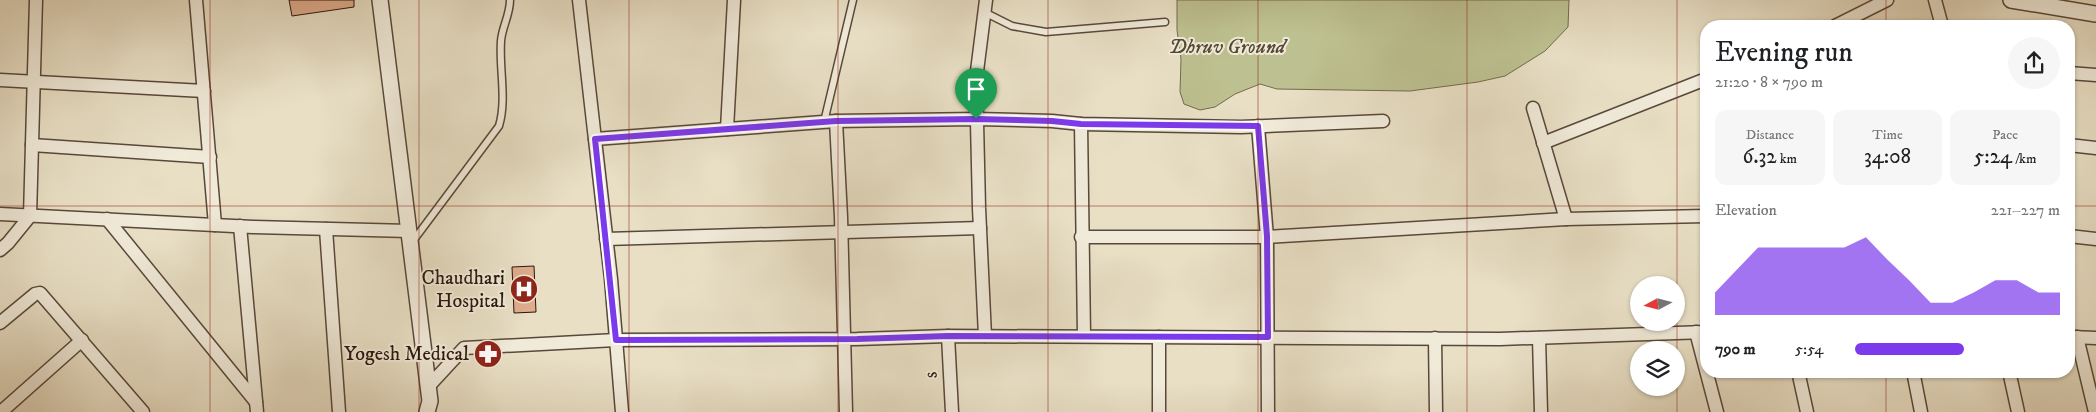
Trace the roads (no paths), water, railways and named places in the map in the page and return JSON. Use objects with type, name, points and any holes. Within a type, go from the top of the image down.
[{"type":"street","points":[[0,250],[30,216],[36,0]]},
{"type":"street","points":[[196,0],[215,225]]},
{"type":"street","points":[[380,0],[430,403]]},
{"type":"street","points":[[579,0],[606,239],[622,412]]},
{"type":"street","points":[[727,129],[734,0]]},
{"type":"street","points":[[1847,20],[1887,0]]},
{"type":"street","points":[[1935,0],[1940,20]]},
{"type":"street","points":[[2011,0],[2096,14]]},
{"type":"street","points":[[985,6],[976,79],[985,336]]},
{"type":"street","points":[[2075,73],[2096,75]]},
{"type":"street","points":[[0,80],[204,91]]},
{"type":"street","points":[[1543,143],[1700,81]]},
{"type":"street","points":[[1533,108],[1566,219]]},
{"type":"street","points":[[595,139],[830,121],[976,119],[1052,121],[1081,124],[1258,126],[1383,120]]},
{"type":"street","points":[[830,121],[842,233],[846,412]]},
{"type":"street","points":[[1081,124],[1081,237],[1084,336]]},
{"type":"street","points":[[1258,126],[1267,236],[1268,412]]},
{"type":"street","points":[[32,145],[210,157]]},
{"type":"street","points":[[2075,146],[2096,148]]},
{"type":"street","points":[[0,214],[326,229],[410,238]]},
{"type":"street","points":[[1081,237],[1267,236],[1566,219],[1700,216]]},
{"type":"street","points":[[106,219],[257,407]]},
{"type":"street","points":[[240,226],[257,407]]},
{"type":"street","points":[[606,239],[980,228]]},
{"type":"street","points":[[326,229],[339,412]]},
{"type":"street","points":[[2075,237],[2096,239]]},
{"type":"street","points":[[0,323],[37,293],[46,298],[143,412]]},
{"type":"street","points":[[430,403],[464,348],[616,340],[844,339],[948,336],[1539,338],[1700,332]]},
{"type":"street","name":"s","points":[[948,336],[952,412]]},
{"type":"street","points":[[1159,336],[1159,412]]},
{"type":"street","points":[[2075,337],[2096,338]]},
{"type":"street","points":[[1435,338],[1436,412]]},
{"type":"street","points":[[1539,338],[1541,412]]},
{"type":"street","points":[[1,412],[82,340]]},
{"type":"street","points":[[2075,344],[2095,412]]},
{"type":"street","points":[[1710,378],[1717,412]]},
{"type":"street","points":[[1800,378],[1807,412]]},
{"type":"street","points":[[1915,378],[1921,412]]},
{"type":"street","points":[[2011,378],[2018,412]]},
{"type":"lane","points":[[410,238],[499,126],[502,110],[501,45],[510,0]]},
{"type":"lane","points":[[830,121],[853,0]]},
{"type":"lane","points":[[985,6],[1012,26],[1046,32],[1165,22]]},
{"type":"place","name":"Chaudhari Hospital","points":[[524,289]]},
{"type":"place","name":"Yogesh Medical","points":[[488,354]]},
{"type":"park label","name":"Dhruv Ground","points":[[1227,47]]}]
